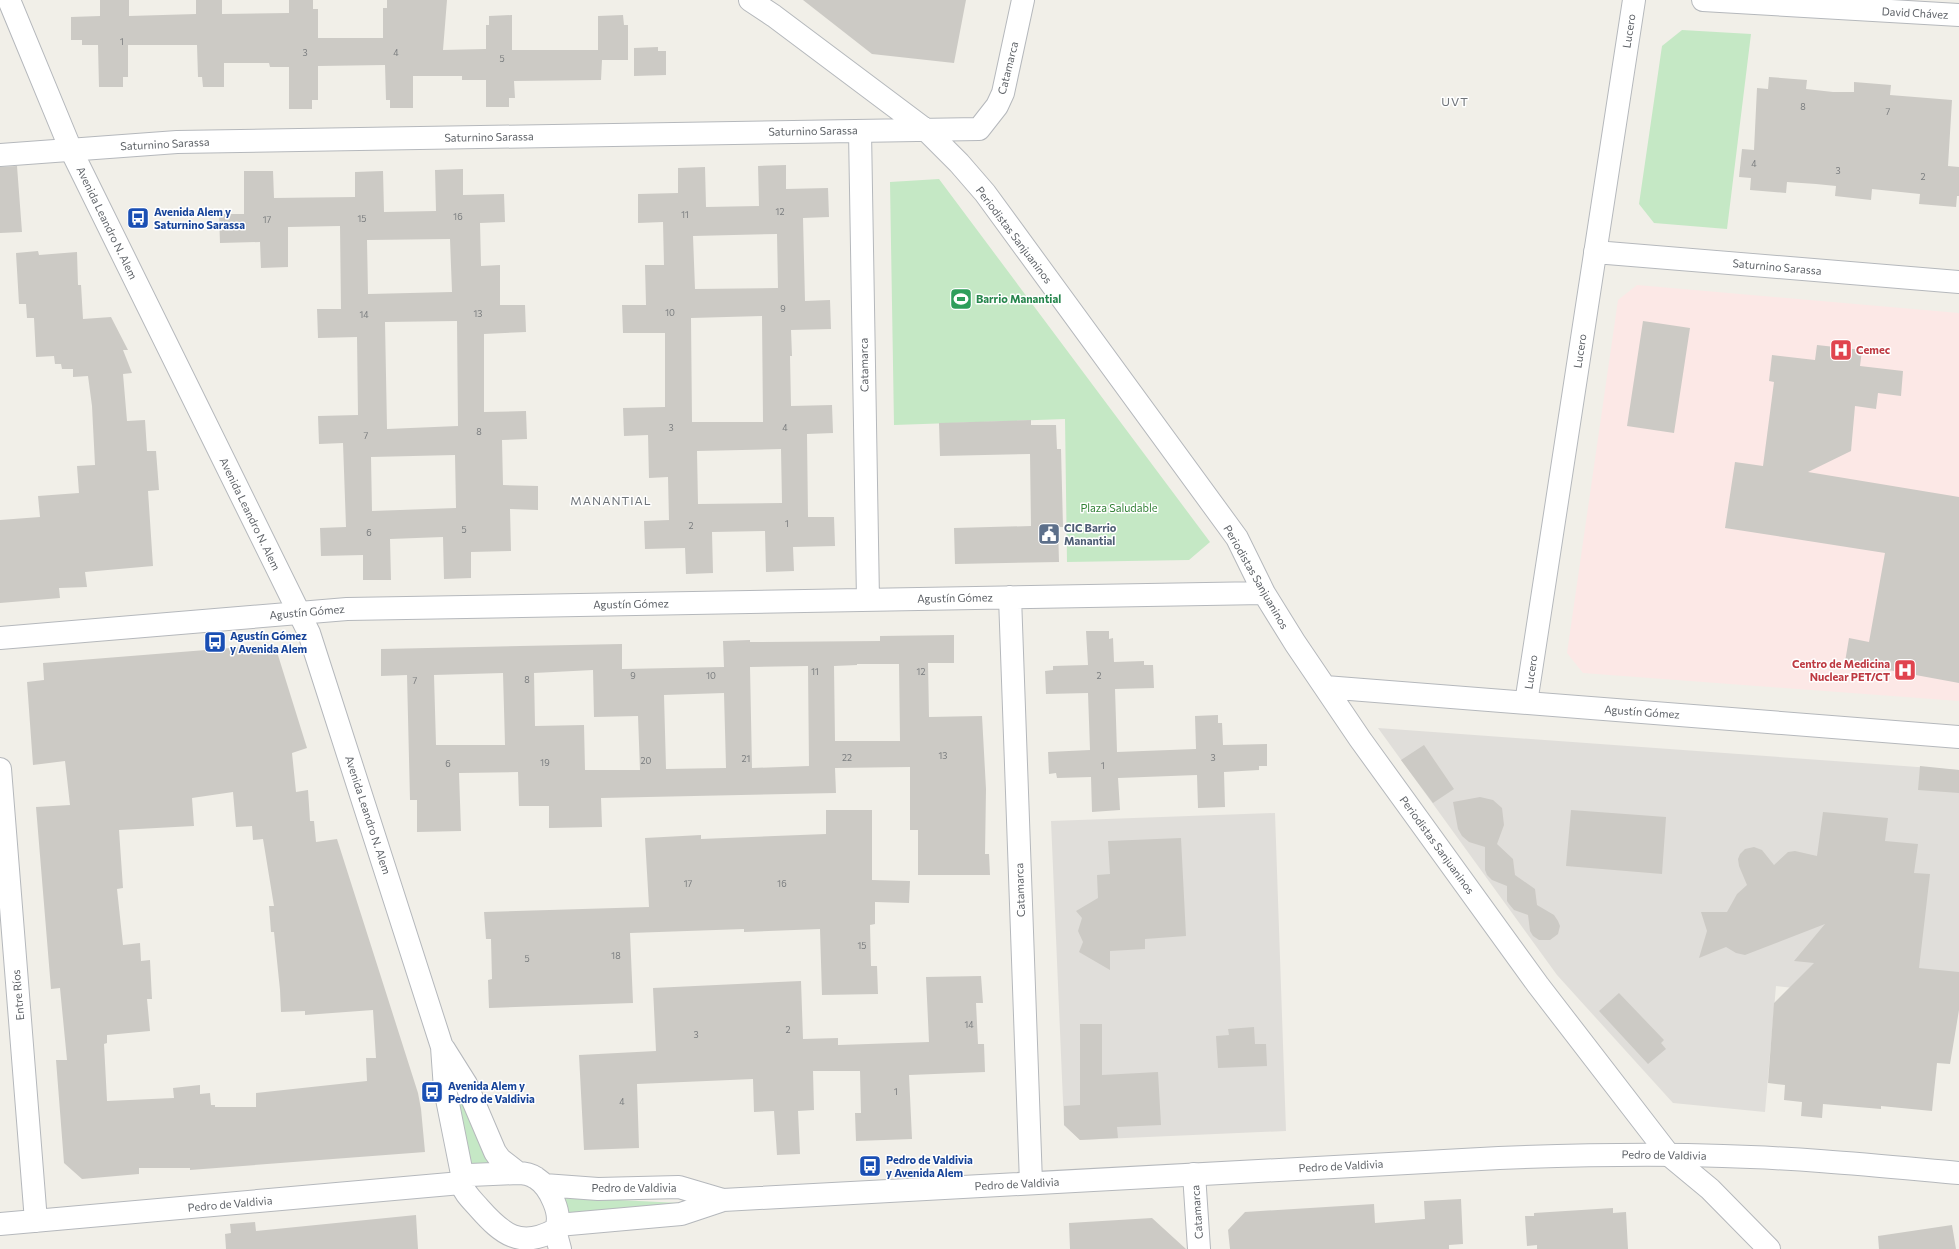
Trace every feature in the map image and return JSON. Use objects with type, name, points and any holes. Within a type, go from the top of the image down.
[{"type":"street","name":"Avenida Leandro N. Alem","points":[[9,0],[71,150],[309,633],[442,1047],[445,1089],[462,1181]]},
{"type":"street","name":"Periodistas Sanjuaninos","points":[[750,0],[774,16],[926,130],[954,158],[985,193],[1237,538],[1264,593],[1360,739],[1538,984],[1669,1155],[1710,1189],[1769,1249]]},
{"type":"street","name":"Catamarca","points":[[979,129],[997,106],[1003,93],[1023,0]]},
{"type":"street","name":"Lucero","points":[[1526,703],[1634,0]]},
{"type":"street","name":"David Chávez","points":[[1703,0],[1959,15]]},
{"type":"street","name":"Saturnino Sarassa","points":[[0,155],[184,142],[979,129]]},
{"type":"street","name":"Catamarca","points":[[860,131],[868,600]]},
{"type":"street","name":"Saturnino Sarassa","points":[[1595,252],[1959,282]]},
{"type":"street","name":"Agustín Gómez","points":[[0,638],[347,609],[1264,593]]},
{"type":"street","name":"Catamarca","points":[[1010,597],[1031,1183]]},
{"type":"street","name":"Agustín Gómez","points":[[1325,687],[1959,737]]},
{"type":"street","name":"Entre Ríos","points":[[0,769],[36,1221]]},
{"type":"street","name":"Avenida Leandro N. Alem","points":[[442,1047],[466,1084],[495,1152],[506,1165],[518,1173]]},
{"type":"street","name":"Pedro de Valdivia","points":[[511,1242],[513,1237],[525,1238],[549,1233],[558,1235],[681,1214],[722,1200],[1499,1158],[1603,1154],[1669,1155],[1806,1160],[1959,1173]]},
{"type":"street","name":"Pedro de Valdivia","points":[[0,1224],[462,1181],[470,1175],[518,1173]]},
{"type":"street","points":[[518,1173],[530,1174],[544,1185],[557,1212],[558,1235]]},
{"type":"street","name":"Catamarca","points":[[1194,1174],[1199,1249]]},
{"type":"street","points":[[462,1181],[463,1190],[511,1242]]},
{"type":"street","name":"Pedro de Valdivia","points":[[544,1185],[598,1189],[679,1187],[722,1200]]},
{"type":"shaded area","points":[[1637,285],[1959,313],[1959,701],[1583,673],[1567,653],[1618,300]]},
{"type":"shaded area","points":[[1378,728],[1959,770],[1959,1002],[1848,994],[1776,986],[1765,1112],[1673,1103],[1557,975]]},
{"type":"shaded area","points":[[1275,813],[1286,1131],[1080,1140],[1064,1125],[1051,821]]},
{"type":"green space","points":[[1682,30],[1751,34],[1727,229],[1654,223],[1639,204],[1662,46]]},
{"type":"green space","name":"Barrio Manantial","points":[[939,179],[1210,542],[1189,560],[1067,562],[1065,419],[894,425],[890,182]]},
{"type":"green space","points":[[455,1087],[474,1132],[491,1165],[471,1167]]},
{"type":"green space","points":[[562,1196],[598,1199],[680,1203],[567,1214]]},
{"type":"building","points":[[100,0],[129,0],[129,16],[196,14],[196,0],[222,0],[222,14],[289,13],[289,0],[313,0],[313,9],[318,9],[318,38],[383,38],[383,8],[387,8],[387,0],[447,0],[443,50],[486,49],[486,25],[489,25],[489,16],[512,15],[512,50],[598,50],[598,16],[623,15],[624,25],[628,25],[628,60],[602,60],[601,80],[514,81],[515,98],[509,98],[509,107],[486,107],[486,80],[462,80],[462,76],[413,76],[413,108],[390,108],[390,100],[386,100],[385,65],[318,66],[318,100],[312,100],[312,109],[289,109],[289,67],[270,67],[269,63],[224,63],[224,87],[203,87],[202,77],[198,77],[197,45],[128,45],[128,77],[123,77],[123,87],[99,87],[98,45],[82,45],[82,40],[71,40],[71,17],[100,16]]},
{"type":"building","points":[[803,0],[966,0],[954,63],[872,54]]},
{"type":"building","points":[[658,47],[658,51],[666,51],[666,75],[634,76],[634,48]]},
{"type":"building","points":[[1769,77],[1807,80],[1806,89],[1833,92],[1854,92],[1854,82],[1891,85],[1890,95],[1952,100],[1948,166],[1959,167],[1959,196],[1957,196],[1956,207],[1919,204],[1920,194],[1872,189],[1871,200],[1835,196],[1836,186],[1816,184],[1787,182],[1786,193],[1750,190],[1751,178],[1739,177],[1742,149],[1754,150],[1757,88],[1768,89]]},
{"type":"building","points":[[786,165],[786,189],[828,188],[829,217],[803,218],[805,301],[830,300],[831,329],[791,330],[792,356],[790,356],[791,406],[832,405],[833,433],[807,434],[808,517],[834,517],[835,546],[793,547],[794,571],[766,572],[765,531],[712,532],[713,573],[686,574],[685,548],[645,549],[644,521],[669,520],[668,477],[649,478],[648,435],[624,436],[623,408],[665,407],[665,333],[623,333],[622,305],[646,305],[645,265],[664,265],[663,222],[638,223],[638,194],[678,193],[678,168],[705,167],[706,207],[759,206],[758,166]],"holes":[[[777,234],[778,288],[695,289],[693,236]],[[762,316],[763,422],[692,422],[691,318]],[[781,449],[782,503],[698,504],[697,451]]]},
{"type":"building","points":[[17,166],[22,232],[0,233],[0,167]]},
{"type":"building","points":[[463,169],[463,195],[504,194],[505,222],[480,223],[481,266],[500,265],[500,305],[525,305],[526,332],[484,334],[484,412],[526,411],[527,439],[502,440],[503,485],[538,486],[538,510],[510,509],[511,551],[471,552],[471,578],[444,579],[443,537],[390,539],[391,580],[363,580],[363,555],[321,556],[320,528],[346,527],[343,443],[319,444],[318,416],[358,415],[357,337],[318,338],[317,309],[341,309],[340,226],[288,227],[288,267],[261,268],[260,242],[220,243],[219,214],[244,214],[244,171],[273,171],[274,198],[355,197],[355,172],[383,171],[384,212],[436,211],[435,170]],"holes":[[[450,239],[452,292],[368,294],[367,240]],[[457,321],[458,426],[387,429],[385,322]],[[455,455],[456,508],[372,511],[371,457]]]},
{"type":"building","points":[[38,251],[39,255],[77,252],[78,285],[81,285],[83,319],[111,317],[128,350],[123,350],[132,373],[123,374],[127,421],[145,420],[147,451],[156,451],[159,490],[148,491],[153,566],[85,572],[87,587],[59,588],[60,598],[0,603],[0,520],[40,517],[38,496],[79,493],[77,466],[95,465],[92,406],[88,376],[73,377],[73,369],[62,369],[61,364],[55,364],[54,356],[36,357],[34,318],[27,318],[26,304],[19,304],[16,253]]},
{"type":"building","points":[[1643,321],[1690,328],[1674,433],[1627,426]]},
{"type":"building","points":[[1817,345],[1862,350],[1860,366],[1903,371],[1901,396],[1878,393],[1876,409],[1855,406],[1851,451],[1808,472],[1959,497],[1959,683],[1845,662],[1849,638],[1869,642],[1885,553],[1725,528],[1735,462],[1763,466],[1774,382],[1769,381],[1772,355],[1815,360]]},
{"type":"building","points":[[1031,420],[1031,425],[1056,425],[1057,449],[1061,449],[1063,527],[1058,527],[1059,562],[955,564],[954,528],[1031,526],[1030,454],[940,456],[939,423]]},
{"type":"building","points":[[1086,631],[1109,631],[1109,639],[1113,638],[1114,662],[1144,661],[1144,665],[1153,665],[1154,688],[1115,689],[1117,752],[1196,749],[1195,716],[1218,715],[1218,723],[1222,723],[1223,745],[1267,744],[1267,766],[1259,766],[1259,770],[1224,772],[1225,807],[1198,808],[1197,775],[1118,778],[1120,810],[1092,812],[1091,777],[1057,778],[1056,773],[1049,774],[1048,752],[1090,750],[1088,693],[1046,694],[1045,671],[1053,670],[1053,666],[1088,665]]},
{"type":"building","points":[[954,635],[954,663],[928,663],[929,717],[982,716],[986,789],[985,854],[989,854],[990,875],[918,875],[918,830],[910,830],[910,767],[835,768],[836,793],[601,798],[602,827],[549,828],[549,806],[519,806],[518,772],[459,773],[461,831],[417,832],[417,800],[410,800],[407,675],[381,676],[381,649],[622,644],[622,669],[724,667],[723,641],[880,641],[880,636]],"holes":[[[899,664],[900,741],[835,741],[834,666]],[[808,666],[809,766],[752,768],[750,667]],[[593,670],[594,717],[638,716],[640,770],[585,770],[584,725],[535,726],[534,673]],[[503,673],[505,745],[436,745],[434,675]],[[724,693],[726,768],[666,769],[664,695]]]},
{"type":"building","points":[[267,645],[277,652],[307,748],[292,753],[296,792],[308,790],[310,821],[314,821],[316,842],[337,839],[418,1093],[425,1152],[190,1170],[190,1168],[139,1168],[139,1174],[82,1179],[64,1163],[56,1060],[67,1060],[60,988],[51,989],[36,807],[70,805],[65,761],[33,765],[27,682],[44,680],[43,663]],"holes":[[[233,792],[236,827],[252,826],[253,840],[263,839],[274,906],[269,906],[271,932],[274,932],[281,1012],[305,1011],[305,1015],[373,1010],[376,1058],[366,1058],[367,1081],[256,1093],[256,1107],[215,1107],[215,1105],[211,1105],[210,1093],[200,1094],[200,1085],[173,1088],[174,1098],[107,1101],[104,1044],[107,1043],[107,1035],[150,1031],[147,999],[152,999],[150,960],[141,961],[140,943],[123,945],[117,889],[123,888],[119,830],[194,826],[192,798]]]},
{"type":"building","points":[[1424,745],[1454,789],[1433,803],[1401,760]]},
{"type":"building","points":[[1920,766],[1959,770],[1959,793],[1918,790]]},
{"type":"building","points":[[1480,797],[1493,800],[1502,808],[1504,825],[1497,844],[1513,859],[1515,875],[1535,889],[1537,905],[1554,915],[1558,921],[1560,926],[1558,934],[1550,940],[1539,940],[1533,936],[1530,931],[1528,915],[1514,910],[1507,901],[1507,886],[1492,880],[1487,875],[1485,870],[1485,847],[1469,842],[1462,836],[1458,829],[1453,802]]},
{"type":"building","points":[[826,810],[872,810],[872,880],[910,881],[909,903],[875,902],[875,924],[870,925],[871,966],[877,966],[878,994],[822,995],[820,929],[744,932],[744,929],[630,933],[633,1003],[489,1008],[488,980],[492,979],[491,939],[486,939],[484,912],[649,907],[645,838],[701,835],[701,839],[826,834]]},
{"type":"building","points":[[1571,810],[1666,817],[1662,874],[1566,866]]},
{"type":"building","points":[[1823,812],[1888,818],[1885,841],[1918,844],[1914,873],[1930,874],[1919,968],[1959,972],[1959,1010],[1950,1064],[1937,1063],[1932,1111],[1881,1106],[1881,1109],[1823,1104],[1822,1118],[1801,1116],[1802,1102],[1784,1100],[1785,1085],[1768,1083],[1774,1003],[1814,963],[1794,961],[1825,924],[1745,955],[1736,953],[1726,947],[1699,958],[1707,931],[1701,912],[1727,912],[1737,894],[1747,885],[1739,866],[1738,859],[1740,854],[1745,849],[1754,847],[1762,850],[1774,865],[1788,852],[1795,851],[1817,856]]},
{"type":"building","points":[[1181,838],[1186,936],[1145,939],[1145,949],[1110,951],[1110,970],[1079,952],[1083,942],[1078,931],[1082,918],[1076,911],[1098,898],[1097,875],[1110,874],[1108,841]]},
{"type":"building","points":[[981,976],[983,1003],[976,1003],[978,1044],[984,1044],[985,1072],[909,1075],[912,1139],[856,1141],[855,1113],[861,1113],[860,1071],[813,1071],[814,1110],[798,1111],[800,1154],[777,1155],[774,1111],[754,1112],[753,1079],[637,1084],[639,1148],[584,1150],[579,1055],[656,1051],[653,988],[801,981],[803,1039],[838,1038],[838,1045],[929,1042],[926,977]]},
{"type":"building","points":[[1619,993],[1664,1040],[1661,1043],[1666,1049],[1648,1064],[1599,1011]]},
{"type":"building","points":[[1080,1024],[1102,1024],[1102,1075],[1158,1072],[1161,1125],[1117,1127],[1118,1138],[1080,1140],[1064,1125],[1064,1106],[1080,1105]]},
{"type":"building","points":[[1254,1027],[1255,1044],[1266,1044],[1267,1066],[1218,1068],[1216,1036],[1229,1035],[1228,1029]]},
{"type":"building","points":[[1461,1199],[1463,1244],[1449,1245],[1449,1249],[1230,1249],[1228,1230],[1245,1212],[1374,1204],[1375,1223],[1425,1219],[1424,1201]]},
{"type":"building","points":[[1613,1208],[1613,1213],[1626,1212],[1628,1249],[1537,1249],[1537,1245],[1527,1246],[1525,1216],[1534,1216],[1534,1213]]},
{"type":"building","points":[[416,1215],[418,1249],[226,1249],[225,1234],[231,1233],[230,1224],[255,1222],[256,1231]]},
{"type":"building","points":[[1152,1218],[1186,1249],[1070,1249],[1069,1223]]},
{"type":"building","points":[[1952,1225],[1956,1249],[1879,1249],[1878,1236]]},
{"type":"place","name":"Avenida Alem y Saturnino Sarassa","points":[[138,218]]},
{"type":"place","name":"Barrio Manantial","points":[[961,299]]},
{"type":"place","name":"Cemec","points":[[1841,350]]},
{"type":"place","name":"CIC Barrio Manantial","points":[[1049,534]]},
{"type":"place","name":"Agustín Gómez y Avenida Alem","points":[[215,642]]},
{"type":"place","name":"Centro de Medicina Nuclear PET/CT","points":[[1905,670]]},
{"type":"place","name":"Avenida Alem y Pedro de Valdivia","points":[[432,1092]]},
{"type":"place","name":"Pedro de Valdivia y Avenida Alem","points":[[870,1166]]},
{"type":"district","name":"UVT","points":[[1455,102]]},
{"type":"district","name":"MANANTIAL","points":[[611,501]]},
{"type":"park label","name":"Plaza Saludable","points":[[1119,508]]}]
